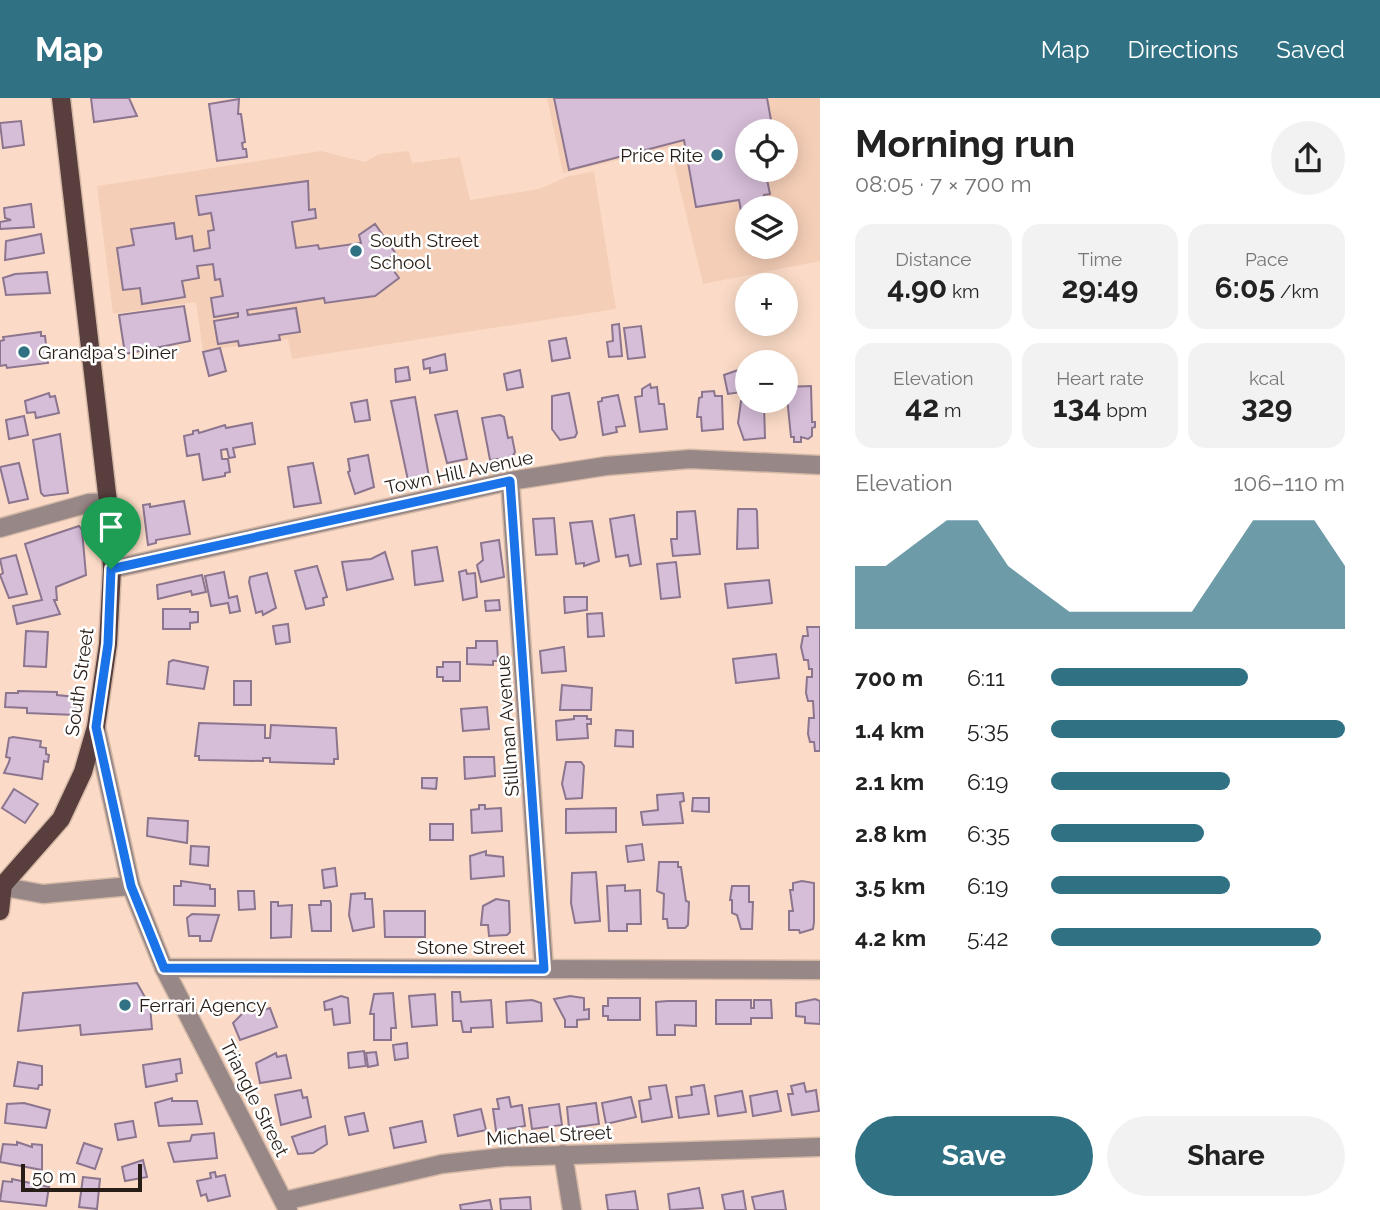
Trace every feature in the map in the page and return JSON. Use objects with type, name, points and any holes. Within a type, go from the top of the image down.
[{"type":"main road","name":"South Street","points":[[2,886],[61,819],[83,772],[96,727],[108,644],[111,569],[108,502],[61,98]]},
{"type":"main road","points":[[0,911],[2,886]]},
{"type":"street","name":"Town Hill Avenue","points":[[111,569],[510,481],[606,466],[690,459],[820,465]]},
{"type":"street","name":"Stillman Avenue","points":[[510,481],[544,969]]},
{"type":"street","points":[[0,528],[89,503],[108,502]]},
{"type":"street","name":"Triangle Street","points":[[96,727],[131,886],[164,968],[286,1205]]},
{"type":"street","points":[[2,886],[43,894],[131,886]]},
{"type":"street","name":"Stone Street","points":[[164,968],[820,970]]},
{"type":"street","name":"Michael Street","points":[[286,1205],[442,1164],[505,1157],[820,1147]]},
{"type":"street","points":[[563,1154],[572,1210]]},
{"type":"shaded area","points":[[547,98],[820,98],[820,261],[759,273],[735,273],[735,278],[703,284],[670,148],[563,173]]},
{"type":"shaded area","name":"South Street School","points":[[321,151],[365,162],[379,154],[409,151],[412,163],[460,157],[470,200],[539,189],[566,177],[594,171],[616,309],[292,359],[288,339],[203,351],[196,302],[113,314],[97,186]]},
{"type":"building","points":[[91,98],[129,98],[137,116],[94,122]]},
{"type":"building","name":"Price Rite","points":[[554,98],[767,98],[771,119],[735,119],[735,182],[768,182],[770,194],[735,196],[735,201],[696,207],[684,140],[569,170]]},
{"type":"building","points":[[239,99],[238,114],[241,114],[245,142],[242,143],[247,157],[217,161],[209,104]]},
{"type":"building","points":[[21,121],[24,145],[3,148],[0,123]]},
{"type":"building","points":[[308,181],[309,210],[315,209],[316,218],[292,222],[296,248],[318,245],[319,249],[361,243],[359,235],[375,224],[396,254],[386,260],[399,278],[375,296],[325,303],[324,298],[247,310],[248,315],[296,308],[300,332],[279,335],[280,340],[239,346],[238,341],[218,344],[214,321],[238,317],[238,313],[214,317],[211,298],[223,296],[220,279],[215,280],[213,264],[197,266],[199,278],[182,281],[185,297],[142,304],[140,288],[123,290],[117,248],[134,245],[131,229],[174,223],[176,239],[192,236],[194,251],[210,248],[208,231],[214,230],[211,213],[199,215],[196,196]]},
{"type":"building","points":[[31,204],[34,227],[0,229],[0,222],[11,220],[5,218],[4,208]]},
{"type":"building","points":[[41,234],[44,253],[5,260],[6,241]]},
{"type":"building","points":[[47,272],[50,293],[6,295],[3,278],[15,274]]},
{"type":"building","points":[[184,306],[190,341],[125,354],[119,315]]},
{"type":"building","points":[[619,324],[622,356],[609,357],[607,342],[613,341],[612,325]]},
{"type":"building","points":[[641,326],[645,357],[628,359],[624,328]]},
{"type":"building","name":"Grandpa's Diner","points":[[41,332],[41,336],[45,336],[48,363],[7,368],[6,365],[0,366],[0,341],[4,340],[3,337]]},
{"type":"building","points":[[566,338],[570,358],[552,361],[549,341]]},
{"type":"building","points":[[220,348],[226,371],[209,376],[203,352]]},
{"type":"building","points":[[445,354],[447,370],[430,373],[430,368],[424,369],[423,360]]},
{"type":"building","points":[[408,367],[410,380],[396,382],[395,369]]},
{"type":"building","points":[[520,370],[523,387],[507,390],[504,374]]},
{"type":"building","points":[[735,371],[735,393],[728,394],[724,375]]},
{"type":"building","points":[[650,384],[651,388],[657,387],[659,404],[664,404],[667,429],[640,432],[635,397],[642,396],[642,389]]},
{"type":"building","points":[[811,386],[812,422],[815,422],[815,427],[808,439],[801,437],[801,442],[794,442],[789,413],[798,413],[798,387]]},
{"type":"building","points":[[714,391],[715,396],[722,396],[723,429],[702,431],[701,417],[697,417],[699,398],[702,397],[702,392]]},
{"type":"building","points":[[49,393],[50,397],[55,396],[59,413],[36,418],[35,412],[27,413],[25,401]]},
{"type":"building","points":[[569,393],[577,433],[575,437],[560,440],[552,429],[552,396]]},
{"type":"building","points":[[618,395],[625,426],[616,427],[617,432],[603,435],[598,402],[602,401],[602,398]]},
{"type":"building","points":[[415,397],[429,477],[409,485],[391,401]]},
{"type":"building","points":[[367,400],[370,420],[355,422],[351,403]]},
{"type":"building","points":[[457,411],[467,459],[447,463],[435,415]]},
{"type":"building","points":[[739,413],[764,413],[765,438],[744,440],[738,423]]},
{"type":"building","points":[[500,415],[504,417],[508,438],[512,437],[515,452],[512,457],[490,460],[482,418]]},
{"type":"building","points":[[24,416],[28,435],[9,439],[6,420]]},
{"type":"building","points":[[252,423],[255,444],[233,448],[235,457],[229,458],[227,449],[221,450],[222,459],[228,459],[230,472],[225,473],[225,476],[203,480],[199,454],[187,456],[184,436],[198,430],[199,433],[225,425],[226,428]]},
{"type":"building","points":[[60,434],[68,493],[44,496],[41,493],[33,440]]},
{"type":"building","points":[[368,455],[374,487],[355,494],[348,472],[348,459]]},
{"type":"building","points":[[19,463],[28,499],[9,503],[0,467]]},
{"type":"building","points":[[313,463],[321,503],[294,507],[288,467]]},
{"type":"building","points":[[184,501],[190,534],[156,540],[156,543],[148,545],[143,505],[150,504],[150,507]]},
{"type":"building","points":[[738,509],[756,509],[758,548],[737,549]]},
{"type":"building","points":[[695,511],[700,554],[673,556],[671,539],[677,539],[677,512]]},
{"type":"building","points":[[634,515],[641,564],[630,566],[628,555],[616,557],[610,519]]},
{"type":"building","points":[[554,518],[557,554],[536,555],[533,519]]},
{"type":"building","points":[[592,521],[599,561],[584,566],[584,563],[576,564],[570,523]]},
{"type":"building","points":[[79,526],[82,530],[86,575],[56,587],[57,600],[54,600],[60,614],[17,624],[13,606],[42,600],[25,544]]},
{"type":"building","points":[[499,540],[504,577],[481,582],[477,565],[483,560],[481,543]]},
{"type":"building","points":[[437,547],[443,581],[415,585],[412,551]]},
{"type":"building","points":[[385,552],[393,579],[347,590],[342,562],[371,559]]},
{"type":"building","points":[[16,555],[27,594],[9,598],[0,575],[3,573],[0,559]]},
{"type":"building","points":[[676,562],[680,597],[661,599],[657,564]]},
{"type":"building","points":[[317,566],[327,597],[323,598],[324,605],[306,609],[295,571]]},
{"type":"building","points":[[466,570],[467,574],[475,573],[477,597],[463,600],[459,572]]},
{"type":"building","points":[[224,572],[229,598],[237,596],[240,611],[230,613],[228,603],[211,606],[205,576]]},
{"type":"building","points":[[267,573],[276,608],[263,615],[262,611],[256,613],[249,582],[250,577]]},
{"type":"building","points":[[202,575],[206,592],[192,595],[191,591],[158,599],[157,585]]},
{"type":"building","points":[[769,580],[772,603],[728,608],[725,584]]},
{"type":"building","points":[[564,597],[587,597],[587,610],[565,613]]},
{"type":"building","points":[[499,600],[500,610],[486,611],[485,601]]},
{"type":"building","points":[[163,609],[190,609],[190,612],[198,612],[198,622],[190,623],[190,629],[163,629]]},
{"type":"building","points":[[602,613],[604,636],[588,637],[587,614]]},
{"type":"building","points":[[288,624],[290,642],[276,644],[273,626]]},
{"type":"building","points":[[807,627],[820,627],[820,751],[815,751],[814,742],[810,742],[808,734],[809,718],[814,718],[813,701],[808,701],[806,693],[807,677],[812,677],[812,669],[809,669],[808,660],[804,660],[801,647],[803,636],[808,636]]},
{"type":"building","points":[[26,631],[48,632],[46,667],[24,666]]},
{"type":"building","points":[[476,641],[497,641],[498,661],[493,661],[493,665],[467,664],[467,648],[476,648]]},
{"type":"building","points":[[564,647],[566,671],[542,673],[540,651]]},
{"type":"building","points":[[776,654],[779,678],[736,683],[733,659]]},
{"type":"building","points":[[173,660],[208,667],[204,689],[167,684],[169,662]]},
{"type":"building","points":[[443,662],[460,662],[460,681],[443,681],[443,677],[437,677],[437,667],[443,667]]},
{"type":"building","points":[[234,681],[251,681],[251,705],[234,705]]},
{"type":"building","points":[[562,685],[592,688],[591,710],[560,710]]},
{"type":"building","points":[[57,692],[57,695],[76,697],[75,715],[27,713],[27,708],[5,707],[6,693]]},
{"type":"building","points":[[487,707],[489,729],[463,731],[461,709]]},
{"type":"building","points":[[574,716],[587,716],[587,719],[591,719],[591,724],[587,724],[588,738],[557,740],[556,721],[574,719]]},
{"type":"building","points":[[199,723],[265,725],[265,738],[270,738],[271,725],[336,728],[338,759],[334,759],[334,764],[270,762],[270,758],[263,758],[263,761],[199,760],[199,756],[195,756]]},
{"type":"building","points":[[616,730],[633,731],[633,747],[615,746]]},
{"type":"building","points":[[9,738],[41,741],[40,747],[46,748],[46,754],[49,755],[48,762],[44,761],[42,779],[4,773],[10,758],[6,757]]},
{"type":"building","points":[[464,757],[494,757],[495,776],[465,779]]},
{"type":"building","points":[[566,762],[581,762],[584,766],[582,798],[566,799],[562,784]]},
{"type":"building","points":[[422,778],[437,778],[436,789],[422,788]]},
{"type":"building","points":[[14,789],[38,804],[25,823],[2,808]]},
{"type":"building","points":[[683,793],[684,801],[680,802],[683,823],[643,825],[641,812],[658,810],[657,795]]},
{"type":"building","points":[[693,798],[709,798],[709,812],[692,811]]},
{"type":"building","points":[[479,805],[485,805],[485,809],[501,808],[502,831],[472,833],[471,810],[479,809]]},
{"type":"building","points":[[616,808],[616,832],[566,833],[566,809]]},
{"type":"building","points":[[148,818],[188,821],[187,843],[147,836]]},
{"type":"building","points":[[430,824],[453,824],[453,840],[430,840]]},
{"type":"building","points":[[642,844],[644,860],[628,862],[626,846]]},
{"type":"building","points":[[191,846],[209,847],[208,866],[190,864]]},
{"type":"building","points":[[486,851],[486,855],[503,857],[504,876],[471,879],[470,856]]},
{"type":"building","points":[[659,862],[678,862],[678,867],[681,867],[686,901],[689,902],[688,925],[685,928],[668,928],[667,919],[663,919],[664,894],[657,891]]},
{"type":"building","points":[[335,868],[337,886],[324,888],[322,870]]},
{"type":"building","points":[[596,872],[600,921],[575,923],[571,903],[572,873]]},
{"type":"building","points":[[181,881],[210,885],[210,889],[215,889],[215,906],[174,905],[174,886],[181,886]]},
{"type":"building","points":[[793,883],[814,883],[814,922],[813,929],[800,933],[799,930],[789,930],[789,911],[793,911],[790,890],[793,890]]},
{"type":"building","points":[[625,885],[625,891],[640,890],[641,924],[627,924],[627,931],[609,931],[607,886]]},
{"type":"building","points":[[732,886],[749,886],[749,902],[753,902],[752,929],[741,929],[737,915],[732,913]]},
{"type":"building","points":[[238,891],[254,891],[255,909],[239,910]]},
{"type":"building","points":[[365,893],[365,899],[372,899],[374,927],[353,931],[349,915],[351,894]]},
{"type":"building","points":[[496,899],[509,901],[510,932],[507,935],[489,936],[488,925],[481,925],[483,906]]},
{"type":"building","points":[[321,901],[330,901],[331,904],[331,931],[312,931],[309,905],[321,905]]},
{"type":"building","points":[[271,902],[278,902],[278,906],[292,905],[291,937],[271,938]]},
{"type":"building","points":[[384,911],[425,911],[425,937],[385,937]]},
{"type":"building","points":[[192,914],[219,915],[211,941],[200,941],[200,936],[189,936],[187,918]]},
{"type":"building","points":[[137,983],[150,1006],[152,1029],[81,1035],[80,1025],[18,1031],[23,993]]},
{"type":"building","points":[[452,992],[460,992],[461,1002],[491,1000],[493,1027],[471,1028],[471,1032],[463,1032],[461,1021],[453,1021]]},
{"type":"building","points":[[393,993],[396,1028],[391,1028],[391,1040],[374,1040],[374,1014],[370,1014],[374,994]]},
{"type":"building","points":[[435,994],[437,1025],[412,1027],[409,996]]},
{"type":"building","points":[[341,996],[348,998],[350,1023],[334,1025],[332,1009],[325,1010],[324,1002]]},
{"type":"building","points":[[570,996],[584,998],[584,1010],[589,1009],[589,1019],[577,1020],[577,1027],[565,1027],[565,1020],[554,999]]},
{"type":"building","points":[[608,998],[640,998],[640,1020],[608,1020],[608,1016],[603,1016],[603,1006],[608,1006]]},
{"type":"building","points":[[815,999],[820,1001],[820,1024],[805,1023],[805,1017],[796,1016],[796,1003]]},
{"type":"building","points":[[532,1000],[541,1003],[542,1021],[507,1023],[506,1002]]},
{"type":"building","points":[[716,1000],[751,1000],[751,1008],[754,1008],[754,1000],[771,1000],[772,1018],[751,1018],[751,1024],[716,1024]]},
{"type":"building","points":[[696,1001],[696,1026],[675,1025],[675,1035],[657,1035],[656,1002]]},
{"type":"building","points":[[257,1007],[258,1012],[270,1008],[277,1027],[240,1040],[233,1023],[243,1013]]},
{"type":"building","points":[[407,1043],[408,1058],[395,1060],[393,1045]]},
{"type":"building","points":[[364,1051],[366,1066],[349,1068],[348,1053]]},
{"type":"building","points":[[376,1052],[378,1065],[368,1067],[366,1053]]},
{"type":"building","points":[[276,1053],[277,1057],[286,1055],[291,1078],[260,1083],[256,1063]]},
{"type":"building","points":[[180,1059],[182,1073],[176,1074],[177,1081],[146,1087],[143,1065]]},
{"type":"building","points":[[18,1062],[42,1066],[42,1085],[39,1085],[38,1089],[14,1086]]},
{"type":"building","points":[[804,1083],[806,1092],[816,1090],[819,1111],[792,1115],[788,1094],[793,1094],[791,1086]]},
{"type":"building","points":[[666,1085],[672,1117],[642,1122],[639,1101],[651,1099],[649,1087]]},
{"type":"building","points":[[704,1085],[709,1114],[679,1118],[676,1097],[692,1095],[691,1087]]},
{"type":"building","points":[[301,1090],[303,1098],[307,1097],[311,1117],[281,1125],[275,1095]]},
{"type":"building","points":[[742,1091],[746,1112],[718,1116],[715,1096]]},
{"type":"building","points":[[777,1091],[781,1111],[753,1116],[750,1096]]},
{"type":"building","points":[[509,1097],[511,1107],[522,1105],[525,1126],[496,1131],[493,1109],[499,1109],[497,1099]]},
{"type":"building","points":[[631,1097],[636,1117],[606,1124],[602,1103]]},
{"type":"building","points":[[172,1098],[172,1101],[197,1101],[202,1124],[159,1126],[155,1103]]},
{"type":"building","points":[[24,1103],[50,1110],[46,1128],[5,1123],[7,1104]]},
{"type":"building","points":[[596,1103],[599,1124],[569,1128],[567,1107]]},
{"type":"building","points":[[559,1104],[562,1125],[532,1129],[529,1108]]},
{"type":"building","points":[[481,1109],[486,1130],[458,1136],[454,1115]]},
{"type":"building","points":[[364,1113],[368,1131],[349,1135],[345,1117]]},
{"type":"building","points":[[133,1121],[136,1137],[118,1140],[115,1124]]},
{"type":"building","points":[[422,1121],[426,1142],[394,1148],[390,1128]]},
{"type":"building","points":[[325,1126],[327,1144],[313,1153],[298,1154],[292,1137]]},
{"type":"building","points":[[214,1133],[217,1158],[174,1162],[168,1143],[190,1141],[192,1135]]},
{"type":"building","points":[[17,1142],[32,1147],[32,1144],[42,1145],[42,1170],[0,1162],[3,1144],[17,1145]]},
{"type":"building","points":[[84,1143],[102,1149],[95,1169],[77,1163]]},
{"type":"building","points":[[143,1160],[147,1177],[125,1181],[122,1167]]},
{"type":"building","points":[[215,1172],[216,1177],[225,1175],[230,1196],[208,1201],[206,1194],[201,1196],[197,1181],[211,1178],[210,1173]]},
{"type":"building","points":[[83,1177],[100,1179],[97,1209],[79,1207]]},
{"type":"building","points":[[12,1179],[49,1187],[46,1206],[0,1201],[3,1181],[12,1182]]},
{"type":"building","points":[[699,1188],[703,1208],[670,1210],[668,1194]]},
{"type":"building","points":[[635,1191],[638,1210],[608,1210],[606,1195]]},
{"type":"building","points":[[743,1191],[746,1210],[725,1210],[722,1195]]},
{"type":"building","points":[[783,1191],[786,1210],[755,1210],[752,1197]]},
{"type":"building","points":[[530,1197],[531,1210],[501,1210],[500,1199]]},
{"type":"building","points":[[490,1200],[492,1210],[461,1210],[460,1205]]},
{"type":"place","name":"Price Rite","points":[[717,155]]},
{"type":"place","name":"South Street School","points":[[356,251]]},
{"type":"place","name":"Grandpa's Diner","points":[[24,352]]},
{"type":"place","name":"Ferrari Agency","points":[[125,1005]]},
{"type":"route","points":[[510,481],[544,969],[164,968],[131,886],[110,801],[96,727],[108,644],[111,569],[510,481]]}]
